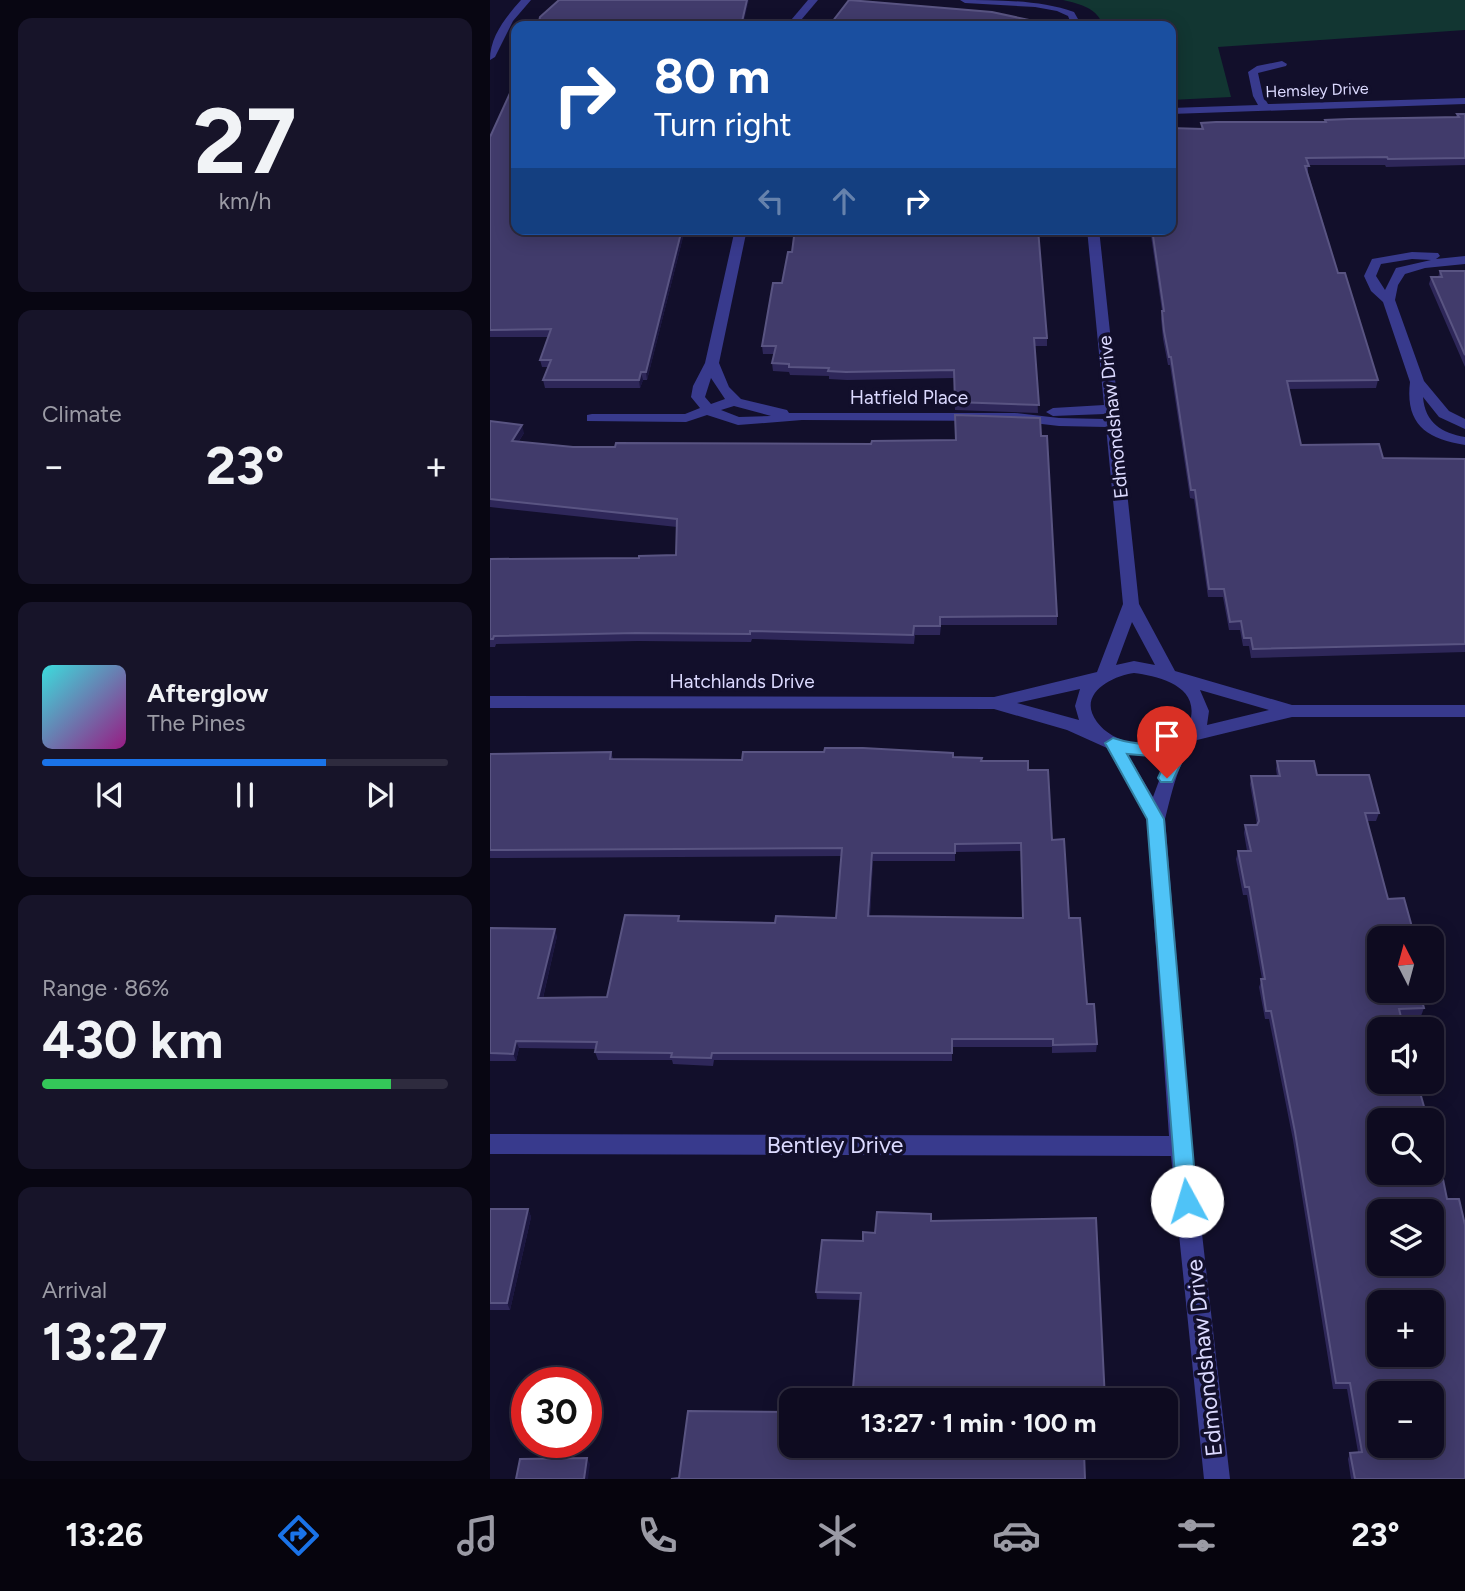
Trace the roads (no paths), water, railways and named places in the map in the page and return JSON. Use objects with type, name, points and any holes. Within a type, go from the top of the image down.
[{"type":"street","points":[[490,57],[509,20],[526,0]]},
{"type":"street","points":[[795,21],[813,0]]},
{"type":"street","points":[[965,0],[1038,5],[1067,11],[1076,21]]},
{"type":"street","points":[[1017,5],[1054,16],[1060,21]]},
{"type":"street","points":[[1265,108],[1258,96],[1253,72],[1282,64]]},
{"type":"street","name":"Hemsley Drive","points":[[1176,111],[1465,101]]},
{"type":"street","points":[[709,411],[698,397],[700,386],[712,363],[740,235]]},
{"type":"street","name":"Edmondshaw Drive","points":[[1094,235],[1131,604],[1172,674]]},
{"type":"street","points":[[1389,300],[1375,288],[1370,276],[1371,269],[1377,262],[1407,255],[1462,260]]},
{"type":"street","points":[[1462,260],[1424,264],[1400,271],[1392,285],[1389,300],[1417,382],[1444,414],[1465,425]]},
{"type":"street","points":[[712,363],[720,387],[734,401]]},
{"type":"street","points":[[1417,382],[1414,400],[1418,416],[1430,429],[1455,440],[1465,441]]},
{"type":"street","name":"Hatfield Place","points":[[592,418],[686,418],[734,401],[746,406],[802,416]]},
{"type":"street","name":"Hatfield Place","points":[[709,411],[738,421],[802,416],[1015,417],[1059,422],[1113,416]]},
{"type":"street","name":"Edmondshaw Drive","points":[[1100,677],[1131,604]]},
{"type":"street","points":[[1292,711],[1172,674],[1134,667],[1100,677],[1087,691],[1083,703],[1085,717],[1093,730],[1110,742],[1131,749],[1151,750],[1292,711],[1465,711]]},
{"type":"street","points":[[1172,674],[1190,686],[1199,698],[1202,711],[1199,724],[1188,738]]},
{"type":"street","name":"Hatchlands Drive","points":[[490,702],[994,703],[1100,677]]},
{"type":"street","name":"Hatchlands Drive","points":[[994,703],[1073,725],[1110,742]]},
{"type":"street","name":"Edmondshaw Drive","points":[[1188,738],[1167,778],[1156,819],[1181,1146],[1217,1479]]},
{"type":"street","name":"Edmondshaw Drive","points":[[1110,742],[1156,819]]},
{"type":"street","name":"Bentley Drive","points":[[490,1144],[1181,1146]]}]
